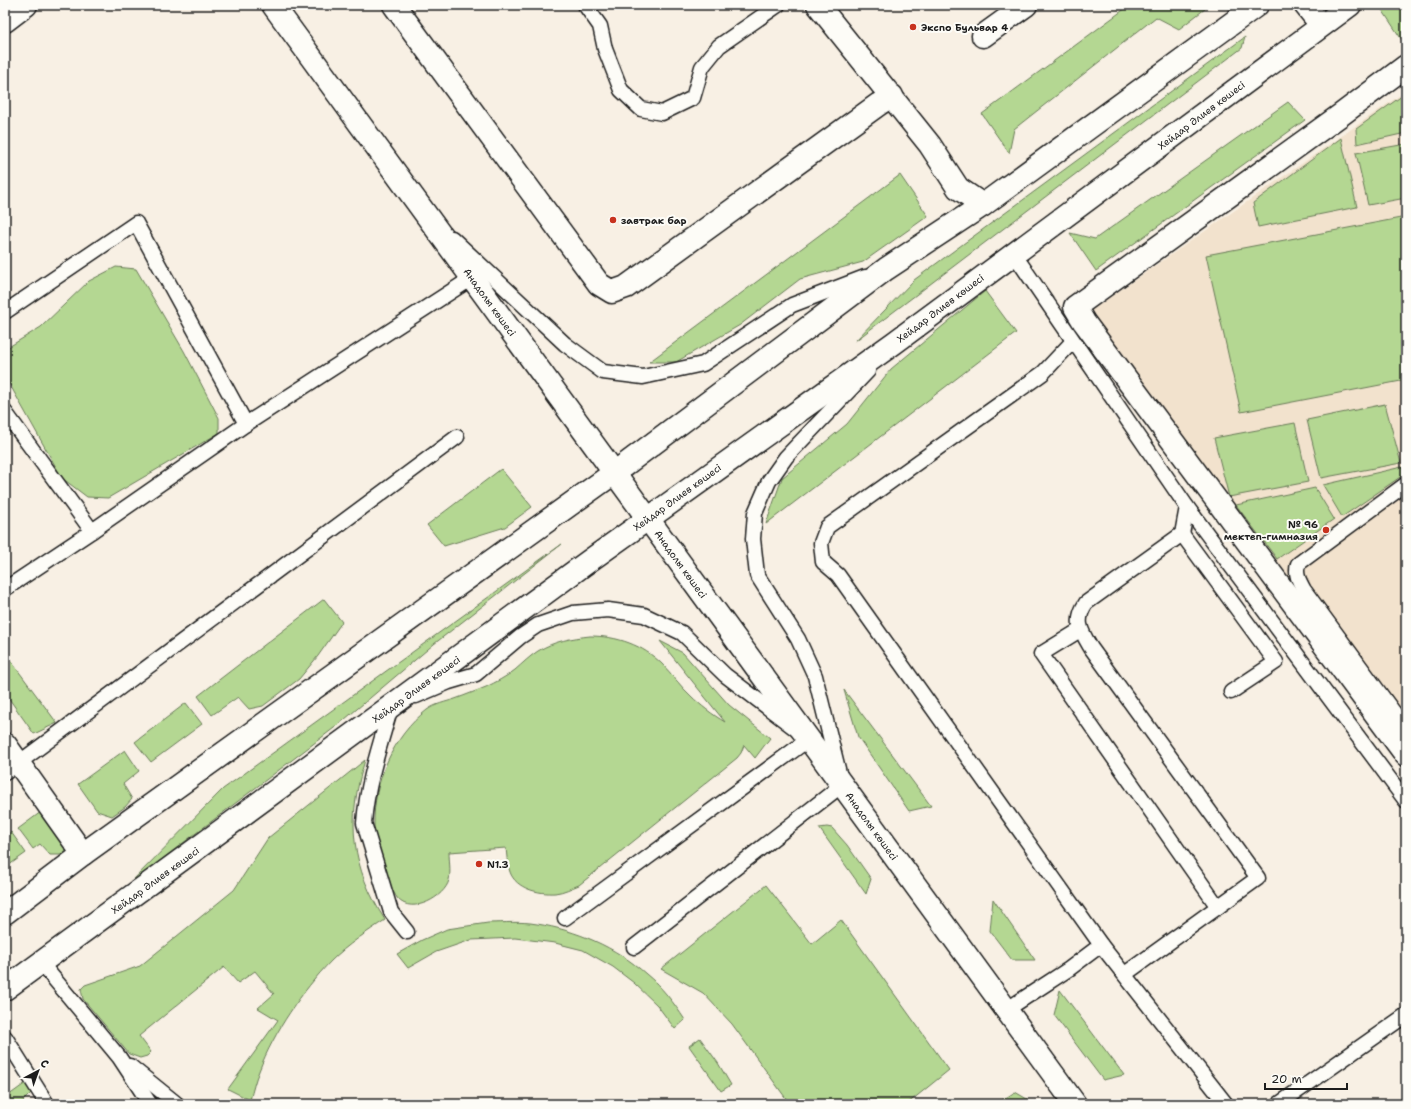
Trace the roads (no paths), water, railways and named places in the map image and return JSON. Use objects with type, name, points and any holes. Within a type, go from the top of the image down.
[{"type":"street","points":[[5,21],[26,5]]},
{"type":"street","name":"Анадолы көшесі","points":[[273,5],[1075,1104]]},
{"type":"street","points":[[394,5],[599,284],[612,292],[626,287],[866,113],[892,96]]},
{"type":"street","points":[[818,5],[930,145],[958,188],[982,205]]},
{"type":"street","points":[[983,36],[1026,5]]},
{"type":"street","points":[[5,913],[83,854],[614,473],[886,269],[982,205],[1257,5]]},
{"type":"street","points":[[1305,5],[1321,25]]},
{"type":"street","name":"Хейдар Әлиев көшесі","points":[[5,989],[589,561],[894,343],[1321,25],[1350,5]]},
{"type":"street","points":[[1406,66],[1075,307],[1084,322],[1406,755]]},
{"type":"street","points":[[5,744],[12,768],[83,854]]},
{"type":"lane","points":[[585,5],[600,26],[605,48],[621,90],[641,109],[662,113],[693,98],[702,67],[719,46],[778,5]]},
{"type":"lane","points":[[422,209],[566,344],[603,372],[609,373],[643,377],[703,364],[792,306],[886,269]]},
{"type":"lane","points":[[5,312],[136,223],[246,424]]},
{"type":"lane","points":[[1014,254],[1072,341],[1187,507],[1406,801]]},
{"type":"lane","points":[[5,589],[92,531],[246,424],[472,278]]},
{"type":"lane","points":[[1072,341],[1043,373],[827,527],[821,543],[823,562],[838,575],[1102,945],[1226,1104]]},
{"type":"lane","points":[[634,947],[842,785],[815,676],[798,639],[757,575],[753,539],[755,513],[769,481],[786,457],[894,343]]},
{"type":"lane","points":[[5,412],[92,531]]},
{"type":"lane","points":[[12,768],[457,437]]},
{"type":"lane","points":[[1406,484],[1298,564],[1296,571],[1298,580],[1304,590],[1406,729]]},
{"type":"lane","points":[[1125,974],[1258,878],[1095,654],[1080,630],[1080,613],[1086,603],[1182,534],[1187,507]]},
{"type":"lane","points":[[1182,534],[1276,662],[1231,692]]},
{"type":"lane","points":[[407,932],[391,912],[364,822],[373,766],[391,707],[449,682],[476,674],[520,637],[538,625],[572,613],[608,610],[644,615],[682,633],[725,675],[809,739],[565,918]]},
{"type":"lane","points":[[1080,630],[1041,654],[1218,907]]},
{"type":"lane","points":[[1006,1010],[1069,969],[1102,945]]},
{"type":"lane","points":[[41,963],[119,1057],[150,1104]]},
{"type":"lane","points":[[1280,1104],[1406,1015]]},
{"type":"lane","points":[[5,1037],[47,1104]]},
{"type":"lane","points":[[119,1057],[177,1104]]},
{"type":"place","name":"Экспо Бульвар 4","points":[[913,27]]},
{"type":"place","name":"завтрак бар","points":[[613,220]]},
{"type":"place","name":"№ 96 мектеп-гимназия","points":[[1326,530]]},
{"type":"place","name":"N1.3","points":[[479,864]]}]
